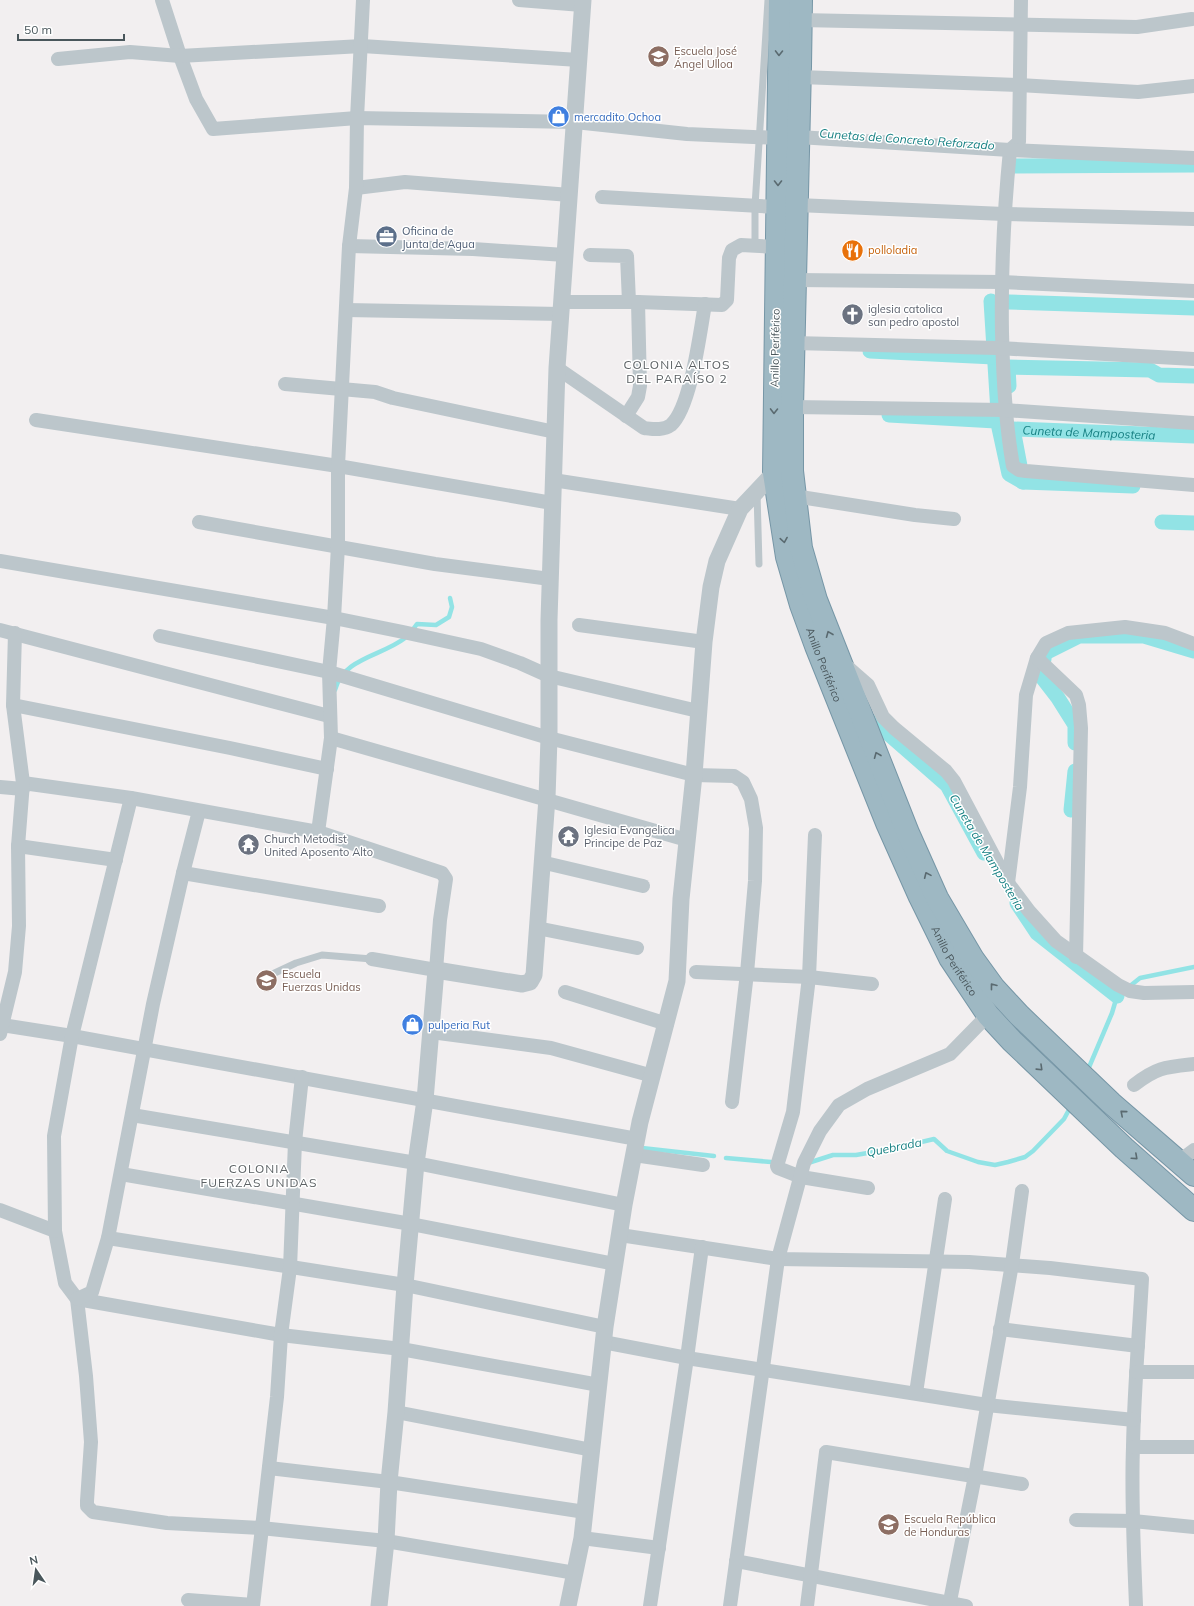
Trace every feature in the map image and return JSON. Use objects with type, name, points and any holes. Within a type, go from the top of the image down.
[{"type":"highway","name":"Anillo Periférico","points":[[780,0],[778,138],[795,280],[792,407],[783,472],[794,496],[801,548],[814,592],[911,840],[937,898],[973,959],[994,988],[1019,1015],[1111,1102],[1189,1162]]},
{"type":"highway","name":"Anillo Periférico","points":[[778,138],[800,77],[800,10]]},
{"type":"highway","name":"Anillo Periférico","points":[[787,206],[777,247],[783,472],[787,558],[801,605],[816,646],[887,823],[920,897],[950,958],[988,1015],[1012,1041],[1124,1148],[1194,1210]]},
{"type":"street","points":[[162,0],[196,99],[213,129],[357,118],[574,122],[687,134],[1194,158]]},
{"type":"street","points":[[318,832],[331,738],[329,716],[338,546],[338,466],[349,246],[356,188],[357,118],[362,46],[363,0]]},
{"type":"street","points":[[372,959],[522,984],[530,982],[534,975],[549,738],[548,676],[550,579],[557,368],[583,3],[519,0]]},
{"type":"street","points":[[1020,0],[1019,142],[1010,150],[1004,214],[1002,282],[995,348],[998,410],[1013,466],[1022,471],[1194,485]]},
{"type":"street","points":[[800,10],[1020,25],[1138,27],[1192,19]]},
{"type":"street","points":[[58,59],[130,52],[180,56],[362,46],[579,60]]},
{"type":"street","points":[[800,77],[1019,85],[1138,92],[1194,86]]},
{"type":"street","points":[[356,188],[405,182],[570,195]]},
{"type":"street","points":[[602,197],[755,206],[1194,219]]},
{"type":"street","points":[[346,310],[561,308],[634,302],[722,305],[727,300],[729,258],[732,250],[741,245],[777,247]]},
{"type":"street","points":[[349,246],[473,249],[565,255]]},
{"type":"street","points":[[590,255],[627,256],[634,302],[640,386],[638,397],[626,416]]},
{"type":"street","points":[[795,280],[1002,282],[1194,291]]},
{"type":"street","points":[[557,368],[644,428],[655,430],[663,429],[671,425],[679,413],[688,393],[705,304]]},
{"type":"street","points":[[793,344],[995,348],[1194,359]]},
{"type":"street","points":[[285,384],[375,392],[392,398],[555,432]]},
{"type":"street","points":[[792,407],[998,410],[1194,423]]},
{"type":"street","points":[[36,420],[338,466],[552,503]]},
{"type":"street","points":[[568,1606],[582,1538],[604,1335],[624,1205],[635,1147],[677,982],[681,899],[694,775],[704,642],[711,587],[717,561],[740,509],[757,491],[783,472]]},
{"type":"street","points":[[553,480],[740,509]]},
{"type":"street","points":[[794,496],[915,514],[954,518]]},
{"type":"street","points":[[199,522],[435,564],[550,579]]},
{"type":"street","points":[[0,561],[334,618],[404,632],[481,649],[520,663],[548,676],[698,710]]},
{"type":"street","points":[[579,626],[704,642]]},
{"type":"street","points":[[1008,883],[1020,787],[1026,695],[1042,662],[1046,643],[1068,633],[1125,627],[1165,633],[1194,644]]},
{"type":"street","points":[[0,630],[329,716]]},
{"type":"street","points":[[15,633],[13,705],[23,786],[18,846],[19,926],[15,972],[1,1030],[72,1036],[530,1120],[703,1165]]},
{"type":"street","points":[[160,636],[332,673],[549,738],[694,775],[734,776],[743,782],[751,799],[756,828],[756,881],[732,1102]]},
{"type":"street","points":[[840,660],[868,685],[883,717],[946,771],[954,781],[1008,883],[1029,911],[1056,941],[1118,985],[1130,991],[1144,994],[1194,992]]},
{"type":"street","points":[[1042,662],[1076,695],[1079,705],[1081,728],[1076,956]]},
{"type":"street","points":[[13,705],[222,746],[327,769]]},
{"type":"street","points":[[331,738],[546,798],[687,840]]},
{"type":"street","points":[[0,788],[23,786],[131,798],[318,832],[442,873],[446,879],[440,920],[425,1100],[416,1163],[389,1482],[386,1541],[379,1606]]},
{"type":"street","points":[[131,798],[72,1036],[54,1136],[54,1230],[65,1283],[77,1299],[86,1376],[91,1442],[87,1506],[93,1512],[167,1523],[261,1528],[386,1541],[575,1573]]},
{"type":"street","points":[[77,1299],[92,1292],[108,1238],[144,1049],[183,873],[199,811]]},
{"type":"street","points":[[815,835],[809,977],[793,1112],[777,1166],[778,1168],[801,1178],[868,1188]]},
{"type":"street","points":[[18,846],[116,860]]},
{"type":"street","points":[[541,862],[643,886]]},
{"type":"street","points":[[183,873],[379,906]]},
{"type":"street","points":[[538,928],[637,948]]},
{"type":"street","points":[[696,972],[747,973],[809,977],[872,984]]},
{"type":"street","points":[[565,992],[667,1024]]},
{"type":"street","points":[[730,1606],[778,1259],[804,1163],[820,1131],[839,1105],[867,1089],[950,1054],[988,1015]]},
{"type":"street","points":[[431,1032],[551,1048],[653,1076]]},
{"type":"street","points":[[1134,1085],[1147,1075],[1165,1067],[1194,1064]]},
{"type":"street","points":[[188,1600],[253,1606],[290,1268],[292,1204],[302,1077]]},
{"type":"street","points":[[132,1115],[416,1163],[624,1205]]},
{"type":"street","points":[[121,1174],[411,1224],[615,1264]]},
{"type":"street","points":[[949,1605],[975,1476],[1012,1264],[1022,1191]]},
{"type":"street","points":[[916,1393],[945,1199]]},
{"type":"street","points":[[0,1210],[54,1230]]},
{"type":"street","points":[[620,1235],[778,1259],[935,1261],[1012,1264],[1142,1279],[1133,1447],[1133,1521],[1136,1606]]},
{"type":"street","points":[[108,1238],[405,1285],[604,1335],[687,1358],[987,1405],[1134,1420]]},
{"type":"street","points":[[650,1606],[702,1247]]},
{"type":"street","points":[[77,1299],[282,1335],[401,1349],[599,1385]]},
{"type":"street","points":[[1000,1329],[1138,1346]]},
{"type":"street","points":[[1136,1372],[1194,1372]]},
{"type":"street","points":[[396,1412],[592,1450]]},
{"type":"street","points":[[1133,1447],[1194,1447]]},
{"type":"street","points":[[807,1606],[826,1452],[1022,1484]]},
{"type":"street","points":[[269,1468],[389,1482],[585,1512]]},
{"type":"street","points":[[1076,1520],[1133,1521],[1194,1526]]},
{"type":"street","points":[[582,1538],[659,1548]]},
{"type":"street","points":[[736,1561],[811,1575],[949,1605],[966,1606]]},
{"type":"lane","points":[[755,246],[755,206],[778,138],[768,0]]},
{"type":"lane","points":[[757,491],[759,564]]},
{"type":"lane","points":[[264,978],[296,963],[322,955],[372,959]]},
{"type":"waterway","name":"Cunetas de Concreto Reforzado","points":[[1014,166],[1194,165]]},
{"type":"waterway","name":"Cuneta de Mamposteria","points":[[991,301],[999,428],[1009,474],[1023,482]]},
{"type":"waterway","name":"Cuneta de Mamposteria","points":[[1009,302],[1194,308]]},
{"type":"waterway","name":"Cuneta de Mamposteria","points":[[870,351],[994,357]]},
{"type":"waterway","name":"Cuneta de Mamposteria","points":[[1009,386],[1008,367],[1150,370],[1159,375],[1194,376]]},
{"type":"waterway","name":"Cuneta de Mamposteria","points":[[889,415],[996,421]]},
{"type":"waterway","name":"Cuneta de Mamposteria","points":[[1133,486],[1023,482],[1013,429],[1194,436]]},
{"type":"waterway","points":[[1162,522],[1194,523]]},
{"type":"waterway","points":[[335,690],[339,679],[346,671],[364,659],[396,644],[405,638],[417,624],[436,625],[449,617],[452,607],[450,598]]},
{"type":"waterway","points":[[1075,743],[1075,725],[1058,698],[1041,676],[1045,653],[1079,636],[1144,636],[1194,651]]},
{"type":"waterway","name":"Cuneta de Mamposteria","points":[[875,722],[947,785],[984,853]]},
{"type":"waterway","points":[[1071,810],[1075,771]]},
{"type":"waterway","name":"Cuneta de Mamposteria","points":[[1017,903],[1037,933],[1117,996]]},
{"type":"waterway","name":"Quebrada","points":[[1130,986],[1140,978],[1194,967]]},
{"type":"waterway","name":"Quebrada","points":[[1087,1072],[1112,1013],[1117,996],[1122,992]]},
{"type":"waterway","name":"Quebrada","points":[[808,1163],[833,1155],[856,1155],[934,1139],[947,1151],[978,1162],[995,1165],[1025,1157],[1033,1151],[1064,1119],[1071,1106]]},
{"type":"waterway","name":"Quebrada","points":[[642,1148],[714,1156]]},
{"type":"waterway","name":"Quebrada","points":[[726,1158],[771,1162]]},
{"type":"place","name":"Escuela José Ángel Ulloa","points":[[658,57]]},
{"type":"place","name":"mercadito Ochoa","points":[[559,117]]},
{"type":"place","name":"Oficina de Junta de Agua","points":[[386,237]]},
{"type":"place","name":"polloladia","points":[[853,250]]},
{"type":"place","name":"iglesia catolica san pedro apostol","points":[[852,315]]},
{"type":"place","name":"Iglesia Evangelica Principe de Paz","points":[[569,836]]},
{"type":"place","name":"Church Metodist United Aposento Alto","points":[[249,845]]},
{"type":"place","name":"Escuela Fuerzas Unidas","points":[[266,980]]},
{"type":"place","name":"pulperia Rut","points":[[412,1025]]},
{"type":"place","name":"Escuela República de Honduras","points":[[889,1525]]},
{"type":"district","name":"COLONIA ALTOS DEL PARAÍSO 2","points":[[677,371]]},
{"type":"district","name":"COLONIA FUERZAS UNIDAS","points":[[259,1175]]}]
